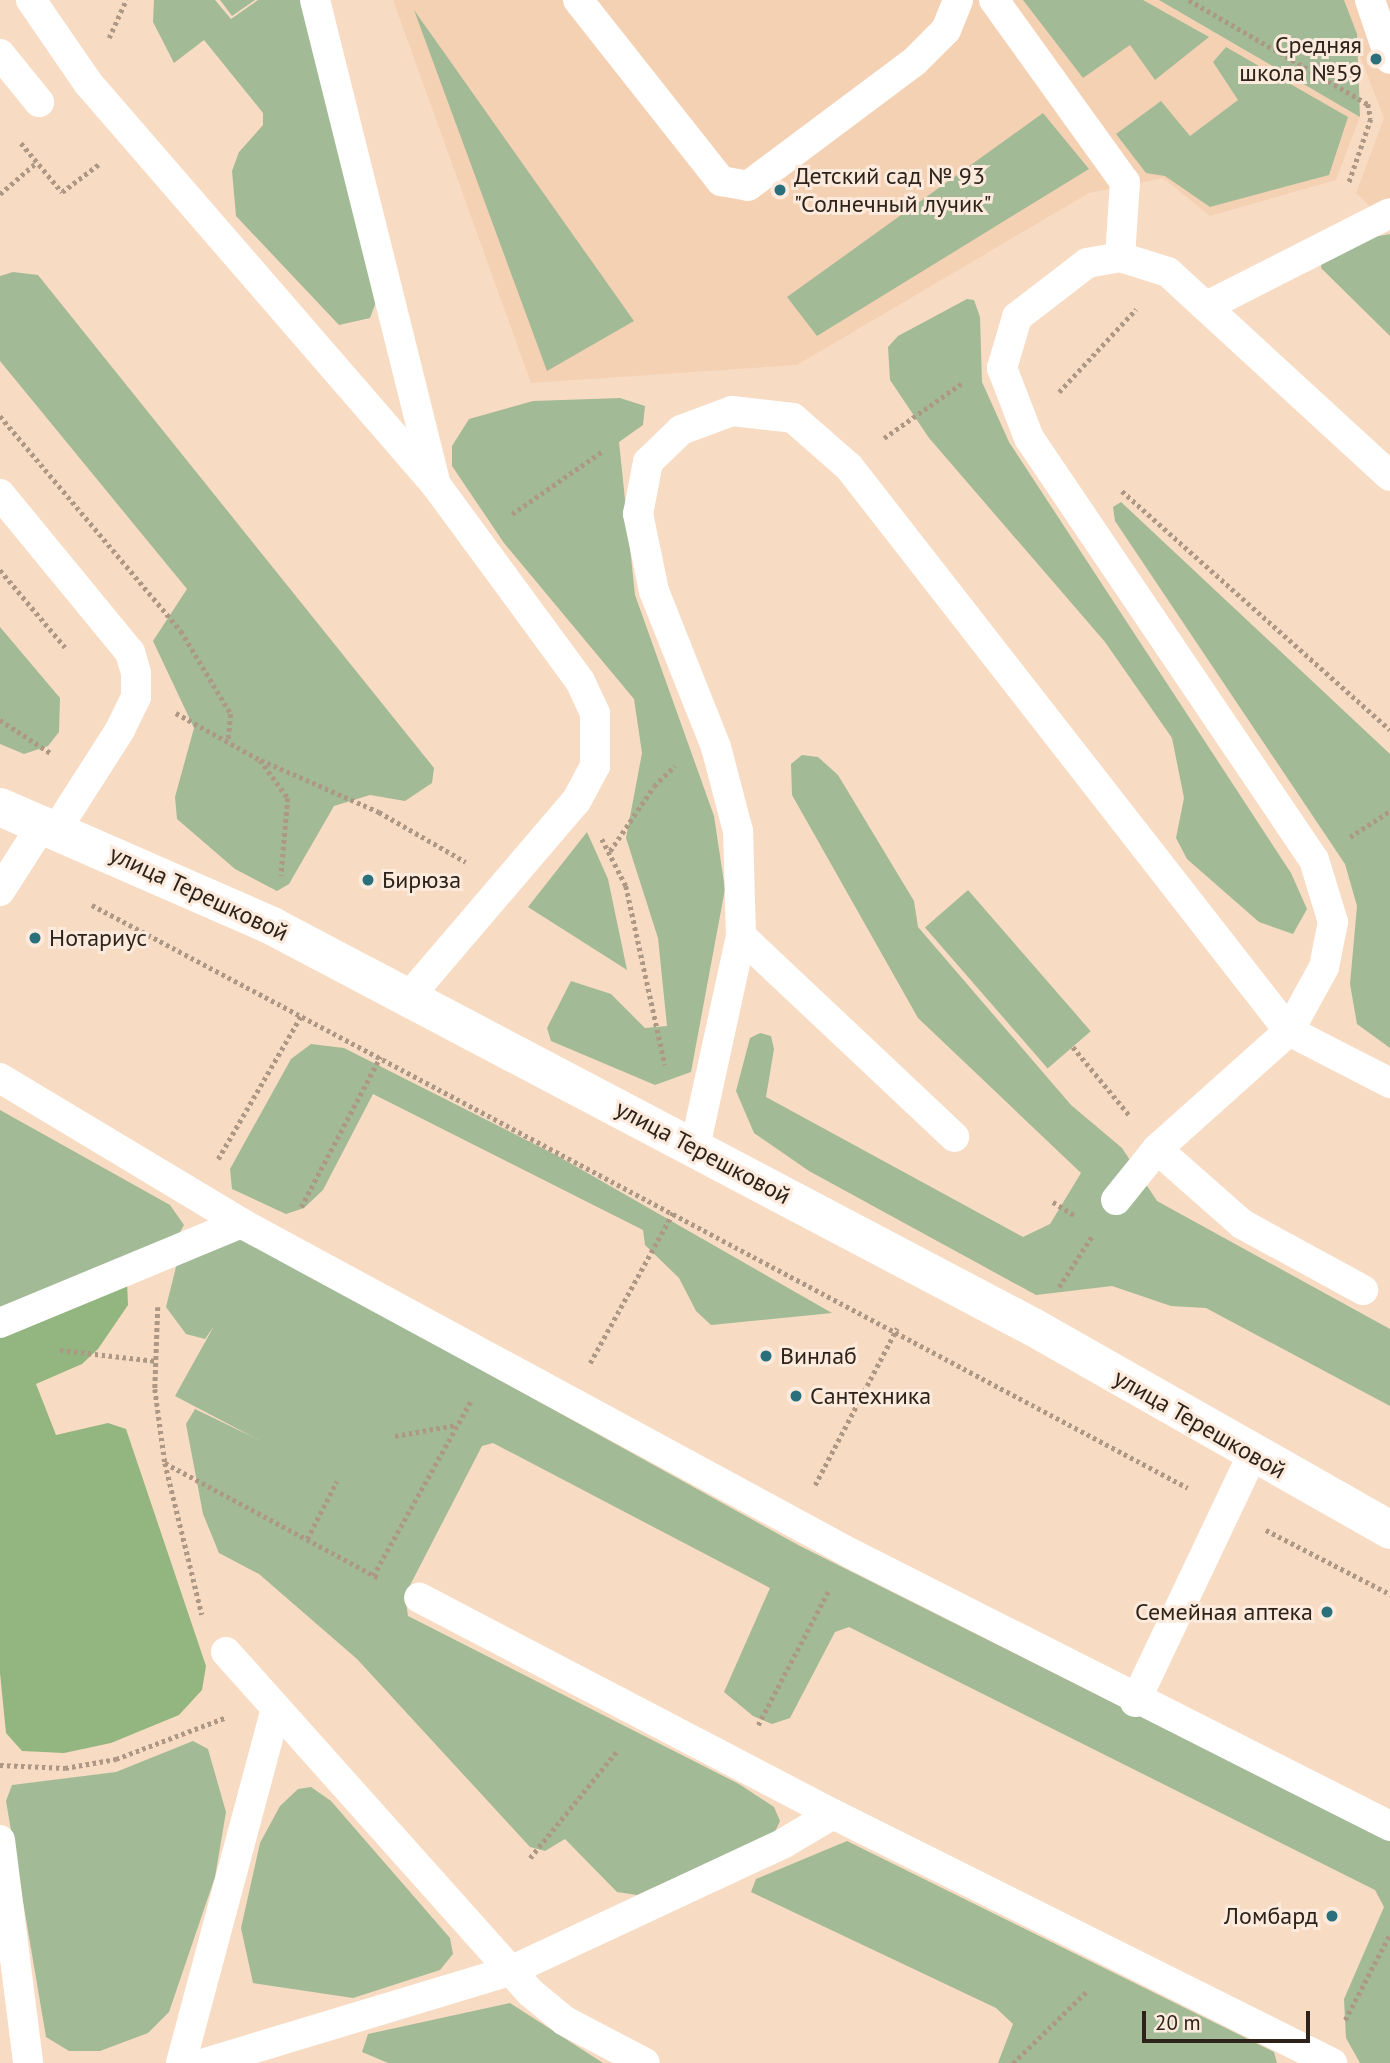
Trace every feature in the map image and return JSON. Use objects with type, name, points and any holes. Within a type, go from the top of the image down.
[{"type":"main road","name":"улица Терешковой","points":[[0,807],[51,825],[272,926],[407,999],[698,1135],[1252,1455],[1390,1530]]},
{"type":"lane","points":[[31,0],[103,102],[436,485],[580,681],[595,713],[594,766],[576,801],[407,999]]},
{"type":"lane","points":[[315,0],[436,485]]},
{"type":"lane","points":[[578,0],[721,181],[748,186],[914,62],[946,30],[958,0]]},
{"type":"lane","points":[[994,0],[1125,182],[1119,257]]},
{"type":"lane","points":[[1370,0],[1390,59]]},
{"type":"lane","points":[[0,54],[39,102]]},
{"type":"lane","points":[[1208,306],[1390,213]]},
{"type":"lane","points":[[1116,1200],[1157,1149],[1289,1031],[1324,967],[1333,922],[1314,860],[1077,516],[1029,438],[1002,368],[1017,317],[1087,263],[1119,257],[1168,271],[1390,476]]},
{"type":"lane","points":[[698,1135],[741,936],[738,831],[708,727],[654,591],[638,514],[648,462],[681,430],[732,411],[793,418],[849,467],[1289,1031],[1390,1083]]},
{"type":"lane","points":[[0,494],[130,652],[136,690],[120,730],[88,777],[0,891]]},
{"type":"lane","points":[[741,936],[954,1137]]},
{"type":"lane","points":[[0,1078],[241,1223],[850,1553],[1135,1702],[1390,1826]]},
{"type":"lane","points":[[1157,1149],[1242,1224],[1363,1290]]},
{"type":"lane","points":[[0,1323],[160,1254],[241,1223]]},
{"type":"lane","points":[[1135,1702],[1252,1455]]},
{"type":"lane","points":[[419,1598],[833,1814],[1126,1955],[1329,2060]]},
{"type":"lane","points":[[226,1652],[510,1972],[565,2021],[645,2063]]},
{"type":"lane","points":[[181,2063],[276,1709]]},
{"type":"lane","points":[[205,2063],[510,1972],[784,1843],[833,1814]]},
{"type":"lane","points":[[0,1840],[28,2063]]},
{"type":"path","points":[[1189,0],[1368,104],[1371,119],[1345,195],[1350,232]]},
{"type":"path","points":[[15,135],[62,192]]},
{"type":"path","points":[[0,194],[37,162]]},
{"type":"path","points":[[1051,401],[1142,302],[1133,300]]},
{"type":"path","points":[[910,418],[955,385]]},
{"type":"path","points":[[0,416],[181,631],[231,714],[228,741]]},
{"type":"path","points":[[478,540],[600,449]]},
{"type":"path","points":[[1114,484],[1390,730]]},
{"type":"path","points":[[136,690],[260,760],[379,812],[480,869]]},
{"type":"path","points":[[0,720],[88,777]]},
{"type":"path","points":[[610,851],[653,786],[708,727]]},
{"type":"path","points":[[260,760],[288,798],[272,926]]},
{"type":"path","points":[[576,801],[610,851],[640,940],[667,1070],[698,1135]]},
{"type":"path","points":[[116,917],[897,1328],[1228,1510],[1390,1594]]},
{"type":"path","points":[[197,1197],[302,1014]]},
{"type":"path","points":[[1073,1047],[1157,1149]]},
{"type":"path","points":[[281,1245],[380,1056]]},
{"type":"path","points":[[1062,1282],[1116,1200]]},
{"type":"path","points":[[570,1401],[674,1211]]},
{"type":"path","points":[[160,1254],[156,1361],[165,1463],[205,1624],[226,1652]]},
{"type":"path","points":[[796,1522],[897,1328]]},
{"type":"path","points":[[47,1350],[156,1361]]},
{"type":"path","points":[[373,1576],[457,1424],[395,1436]]},
{"type":"path","points":[[165,1463],[373,1576],[419,1598]]},
{"type":"path","points":[[307,1539],[337,1481]]},
{"type":"path","points":[[781,1681],[850,1553]]},
{"type":"path","points":[[530,1858],[566,1820],[642,1716]]},
{"type":"path","points":[[0,1765],[65,1769],[116,1759],[202,1725]]},
{"type":"path","points":[[1329,2060],[1390,1934]]},
{"type":"path","points":[[1013,2063],[1126,1955]]},
{"type":"shaded area","name":"Детский сад № 93 \"Солнечный лучик\"","points":[[393,0],[1159,0],[1360,117],[1336,180],[1210,216],[1163,178],[1089,193],[797,365],[531,383]]},
{"type":"shaded area","name":"Средняя школа №59","points":[[1338,0],[1390,0],[1390,225],[1356,193],[1384,118]]},
{"type":"green space","points":[[154,0],[215,0],[231,19],[258,0],[302,0],[376,302],[370,318],[339,325],[236,216],[232,171],[239,152],[263,125],[263,113],[204,40],[174,63],[153,22]]},
{"type":"green space","points":[[220,0],[255,0],[232,16]]},
{"type":"green space","points":[[1023,0],[1143,0],[1209,37],[1155,80],[1130,45],[1083,78]]},
{"type":"green space","points":[[1159,0],[1344,0],[1357,34],[1360,117]]},
{"type":"green space","points":[[414,10],[634,321],[547,371]]},
{"type":"green space","points":[[1226,47],[1348,117],[1329,175],[1210,207],[1165,176],[1146,173],[1116,134],[1161,101],[1190,136],[1238,100],[1213,62]]},
{"type":"green space","points":[[1043,113],[1089,169],[817,336],[787,297]]},
{"type":"green space","points":[[1390,234],[1390,336],[1321,268],[1322,258],[1357,240]]},
{"type":"green space","points":[[13,272],[38,275],[434,768],[432,783],[405,801],[370,795],[334,806],[289,884],[277,891],[235,869],[177,819],[175,797],[194,728],[153,641],[187,589],[0,361],[0,276]]},
{"type":"green space","points":[[967,299],[974,300],[980,317],[982,382],[1009,442],[1291,873],[1307,909],[1293,934],[1259,922],[1187,859],[1176,838],[1184,798],[1172,738],[1105,642],[929,438],[890,380],[888,347],[898,336]]},
{"type":"green space","points":[[620,398],[645,406],[643,425],[619,442],[635,595],[714,816],[725,889],[691,1072],[655,1085],[551,1041],[547,1028],[571,981],[611,994],[645,1028],[667,1026],[658,938],[626,838],[642,753],[634,699],[504,543],[452,466],[452,446],[469,419],[533,401]]},
{"type":"green space","points":[[1121,502],[1390,754],[1390,1048],[1357,1024],[1350,984],[1357,906],[1345,864],[1115,521],[1113,507]]},
{"type":"green space","points":[[0,627],[60,698],[59,732],[48,746],[24,754],[0,744]]},
{"type":"green space","points":[[802,755],[818,757],[838,775],[914,901],[918,927],[1071,1105],[1122,1148],[1157,1201],[1390,1329],[1390,1406],[1206,1308],[1171,1306],[1112,1286],[1036,1295],[809,1171],[754,1133],[736,1091],[750,1038],[760,1033],[771,1036],[774,1049],[766,1097],[1023,1237],[1050,1224],[1081,1173],[918,1018],[792,795],[791,764]]},
{"type":"green space","points":[[587,832],[608,879],[627,970],[528,907]]},
{"type":"green space","points":[[968,890],[1091,1031],[1048,1069],[925,927]]},
{"type":"green space","points":[[311,1044],[344,1048],[556,1155],[832,1313],[711,1325],[696,1311],[679,1278],[645,1245],[643,1230],[373,1094],[323,1190],[304,1208],[286,1214],[232,1189],[230,1169],[291,1059]]},
{"type":"green space","points":[[0,1110],[170,1205],[184,1225],[178,1236],[0,1311]]},
{"type":"green space","points":[[243,1238],[800,1546],[1390,1841],[1390,2063],[1360,2063],[1346,2038],[1344,1999],[1384,1907],[1375,1890],[849,1627],[835,1632],[790,1718],[772,1724],[753,1716],[724,1692],[770,1588],[493,1443],[482,1446],[405,1595],[408,1616],[739,1784],[774,1807],[780,1821],[774,1834],[637,1895],[617,1892],[565,1839],[545,1851],[530,1847],[357,1659],[259,1574],[219,1553],[203,1514],[186,1424],[195,1409],[261,1441],[175,1396],[214,1326],[205,1339],[186,1334],[166,1307],[178,1259]]},
{"type":"green space","points":[[127,1281],[128,1305],[98,1349],[82,1364],[36,1384],[56,1435],[108,1423],[126,1429],[206,1666],[202,1690],[179,1715],[111,1743],[64,1753],[22,1751],[6,1733],[0,1673],[0,1337]]},
{"type":"green space","points":[[193,1741],[208,1749],[226,1812],[215,1877],[169,2012],[148,2033],[100,2051],[69,2051],[46,2037],[6,1801],[12,1785],[116,1772]]},
{"type":"green space","points":[[311,1787],[331,1801],[450,1938],[453,1954],[440,1970],[353,1998],[253,1983],[241,1928],[260,1843],[280,1806],[298,1789]]},
{"type":"green space","points":[[847,1841],[1274,2052],[1277,2063],[998,2063],[1013,2024],[996,2008],[751,1892],[756,1879]]},
{"type":"green space","points":[[510,2003],[603,2063],[388,2063],[362,2052],[368,2034]]},
{"type":"place","name":"Средняя школа №59","points":[[1376,59]]},
{"type":"place","name":"Детский сад № 93 \"Солнечный лучик\"","points":[[780,190]]},
{"type":"place","name":"Бирюза","points":[[368,880]]},
{"type":"place","name":"Нотариус","points":[[35,938]]},
{"type":"place","name":"Винлаб","points":[[766,1356]]},
{"type":"place","name":"Сантехника","points":[[796,1396]]},
{"type":"place","name":"Семейная аптека","points":[[1327,1612]]},
{"type":"place","name":"Ломбард","points":[[1332,1916]]}]
